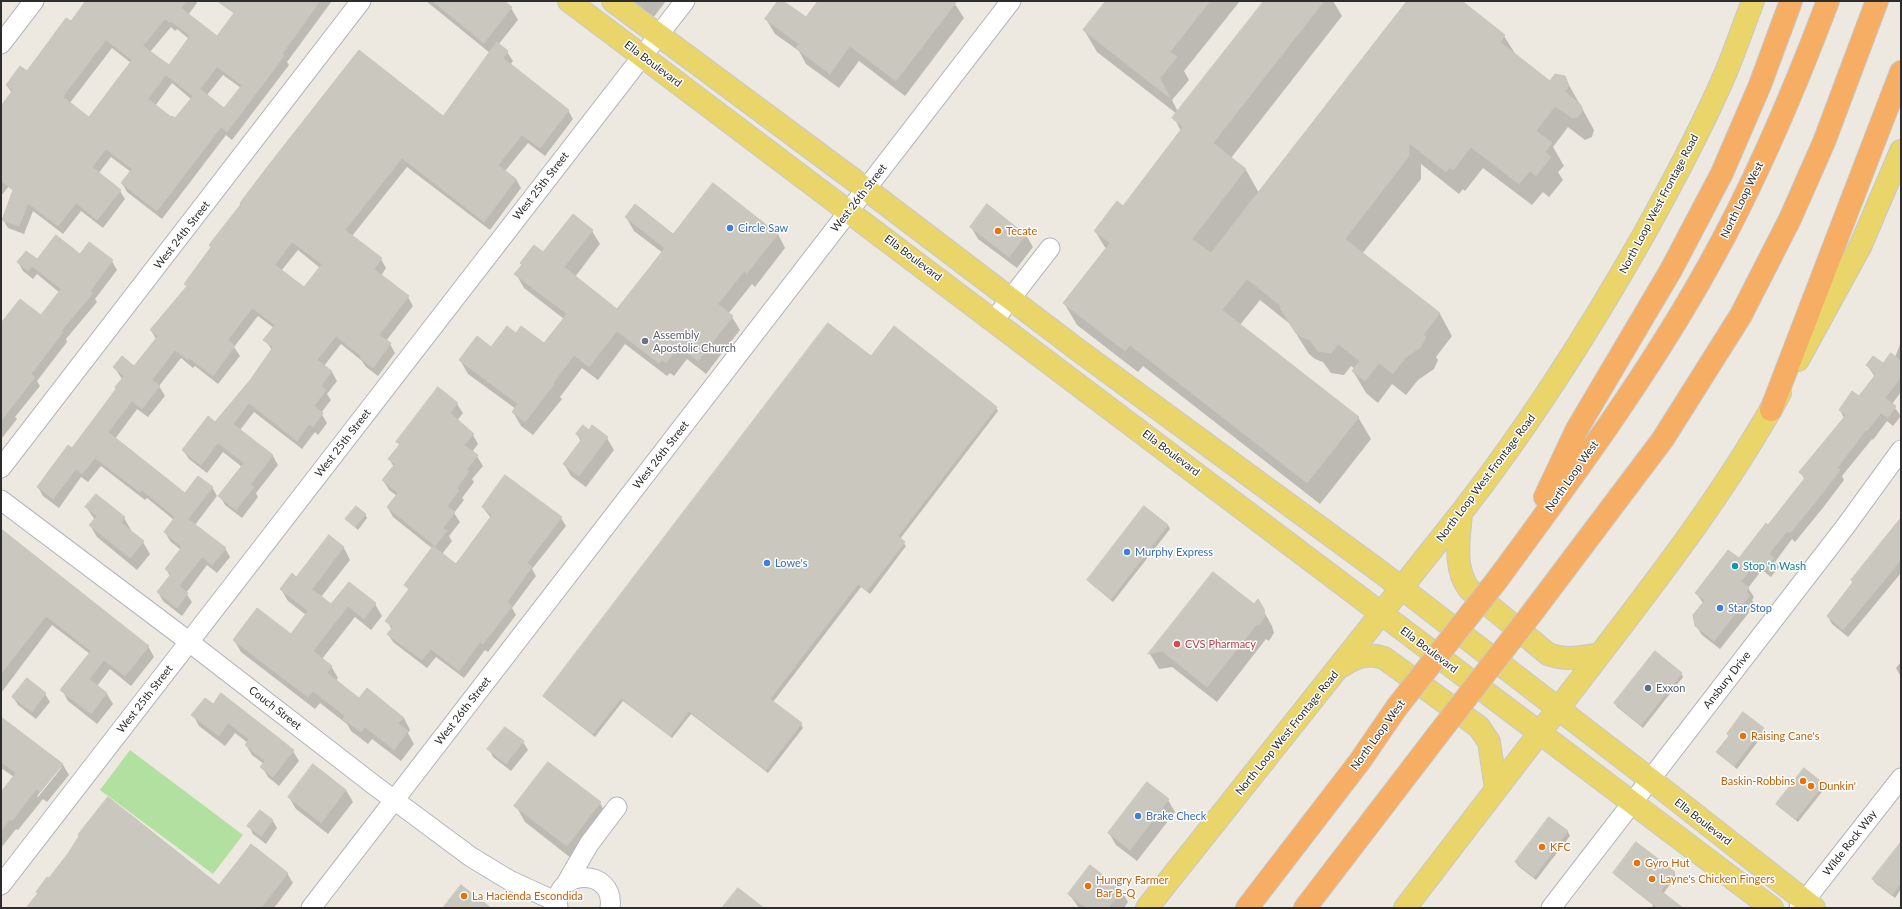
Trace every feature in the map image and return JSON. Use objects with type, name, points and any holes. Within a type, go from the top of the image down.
[{"type":"highway","points":[[1520,549],[1577,430],[1671,270],[1722,174],[1760,85],[1791,1]]},
{"type":"highway","name":"North Loop West","points":[[1247,908],[1360,761],[1397,707],[1520,549],[1593,448],[1650,363],[1710,264],[1758,167],[1799,80],[1828,1]]},
{"type":"highway","points":[[1305,908],[1663,439],[1741,315],[1790,219],[1824,142],[1877,1]]},
{"type":"highway","points":[[1771,410],[1901,72]]},
{"type":"main road","name":"Ella Boulevard","points":[[569,1],[850,210],[1381,614],[1772,908]]},
{"type":"main road","name":"Ella Boulevard","points":[[613,1],[866,189],[1010,299],[1402,589],[1650,780],[1806,906]]},
{"type":"main road","name":"North Loop West Frontage Road","points":[[1146,908],[1402,589],[1497,467],[1536,411],[1602,308],[1686,158],[1726,71],[1753,1]]},
{"type":"main road","points":[[1405,908],[1600,654],[1701,519],[1739,462],[1771,410],[1860,247],[1901,151]]},
{"type":"main road","points":[[1461,513],[1459,565],[1464,582],[1469,589],[1548,654],[1556,657],[1577,658],[1600,654]]},
{"type":"main road","points":[[1339,668],[1359,656],[1372,654],[1384,658],[1472,722],[1484,733],[1489,742],[1496,789]]},
{"type":"street","points":[[1,44],[34,1]]},
{"type":"street","name":"West 24th Street","points":[[1,468],[361,1]]},
{"type":"street","name":"West 25th Street","points":[[1,885],[685,1]]},
{"type":"street","name":"West 26th Street","points":[[311,908],[1011,1]]},
{"type":"street","points":[[994,320],[1050,248]]},
{"type":"street","name":"Ansbury Drive","points":[[1551,908],[1845,527],[1901,450]]},
{"type":"street","name":"Couch Street","points":[[1,500],[471,857],[509,880],[557,905]]},
{"type":"street","name":"Wilde Rock Way","points":[[1806,906],[1901,778]]},
{"type":"street","points":[[557,905],[560,891],[568,882],[589,844],[617,807]]},
{"type":"street","points":[[568,882],[578,877],[589,877],[600,882],[608,890],[611,901],[610,908]]},
{"type":"green space","points":[[130,750],[243,835],[213,874],[100,790]]},
{"type":"building","points":[[86,1],[186,1],[181,8],[217,36],[234,13],[217,1],[320,1],[282,54],[284,56],[227,132],[221,127],[157,211],[121,183],[132,169],[106,149],[92,167],[121,190],[97,220],[76,203],[58,226],[28,203],[19,226],[2,220],[13,190],[1,181],[1,106],[13,90],[6,85],[20,66],[27,71],[66,18],[71,21]],"holes":[[[165,19],[170,23],[171,21],[190,36],[169,65],[143,46]],[[106,40],[132,60],[89,117],[63,97]],[[217,67],[242,85],[224,108],[200,89]],[[166,75],[193,96],[175,118],[172,116],[171,117],[148,99]]]},
{"type":"building","points":[[433,1],[504,1],[512,7],[484,43]]},
{"type":"building","points":[[778,1],[783,1],[806,17],[818,1],[957,1],[896,81],[850,46],[830,74],[796,48],[799,44],[765,19]]},
{"type":"building","points":[[1106,1],[1210,1],[1170,52],[1177,57],[1160,78],[1170,98],[1083,30]]},
{"type":"building","points":[[1264,1],[1324,1],[1213,143],[1246,169],[1192,239],[1211,253],[1407,1],[1462,1],[1505,35],[1500,42],[1550,81],[1555,74],[1565,76],[1569,86],[1565,92],[1580,104],[1583,110],[1578,117],[1572,118],[1555,106],[1536,131],[1552,143],[1545,152],[1551,157],[1536,176],[1530,171],[1519,184],[1471,147],[1453,170],[1450,167],[1446,172],[1409,143],[1409,156],[1345,239],[1440,313],[1423,335],[1426,337],[1421,347],[1405,358],[1393,374],[1379,363],[1365,381],[1352,371],[1360,361],[1338,344],[1331,353],[1318,351],[1310,340],[1301,337],[1295,332],[1280,308],[1281,306],[1247,279],[1222,310],[1359,417],[1307,483],[1130,345],[1125,351],[1063,303],[1110,243],[1094,231],[1117,201],[1123,206],[1183,127],[1172,118]]},
{"type":"building","points":[[497,42],[508,51],[503,58],[569,110],[540,148],[522,135],[498,165],[516,179],[484,222],[402,158],[345,230],[382,258],[374,269],[409,296],[379,335],[391,343],[373,368],[360,358],[361,356],[336,336],[317,360],[332,371],[321,386],[326,390],[314,406],[323,413],[313,427],[309,424],[297,441],[249,403],[233,424],[273,455],[250,485],[254,487],[236,510],[218,496],[244,463],[218,443],[201,465],[182,450],[208,416],[215,422],[251,379],[273,347],[263,340],[275,325],[252,308],[228,340],[235,346],[213,376],[189,358],[188,360],[175,350],[152,380],[160,386],[142,409],[132,401],[108,432],[185,493],[198,476],[213,487],[188,519],[226,548],[212,565],[202,557],[179,586],[188,593],[177,608],[157,592],[171,574],[165,569],[182,547],[164,532],[175,517],[142,490],[140,492],[95,458],[82,474],[76,469],[53,499],[37,487],[68,445],[72,448],[116,389],[115,387],[124,376],[113,367],[122,356],[134,366],[158,336],[150,330],[187,286],[184,284],[211,247],[209,245],[268,166],[359,50],[443,116]],"holes":[[[292,242],[322,264],[304,287],[275,265]]]},
{"type":"building","points":[[713,183],[778,234],[747,273],[744,271],[718,304],[733,316],[698,361],[679,346],[666,363],[662,360],[659,363],[617,331],[589,367],[574,355],[525,422],[512,412],[518,404],[459,360],[477,336],[491,347],[507,326],[516,333],[521,326],[544,343],[567,314],[514,274],[522,265],[520,263],[534,245],[543,252],[573,214],[593,230],[564,267],[617,309],[665,248],[625,217],[635,204],[673,234]]},
{"type":"building","name":"Tecate","points":[[987,204],[1026,235],[1009,257],[970,227]]},
{"type":"building","points":[[56,235],[80,254],[89,242],[113,260],[90,291],[93,293],[61,331],[63,332],[31,374],[35,377],[1,421],[1,323],[20,299],[41,315],[61,289],[32,266],[28,271],[17,262],[26,251],[37,259]]},
{"type":"building","name":"Lowe's","points":[[828,323],[871,356],[894,326],[997,407],[898,536],[905,542],[867,591],[858,584],[770,699],[802,723],[766,770],[689,711],[670,736],[621,698],[593,734],[543,696]]},
{"type":"building","points":[[1891,353],[1901,361],[1901,377],[1885,398],[1896,406],[1888,418],[1881,413],[1867,431],[1866,430],[1837,468],[1840,470],[1817,500],[1790,533],[1787,531],[1769,554],[1774,558],[1765,569],[1757,562],[1741,581],[1749,588],[1746,592],[1750,595],[1714,641],[1695,626],[1693,615],[1705,600],[1695,593],[1728,550],[1739,558],[1766,523],[1768,525],[1805,478],[1799,472],[1846,415],[1839,410],[1852,391],[1859,396],[1876,374],[1866,365],[1873,356],[1883,363]]},
{"type":"building","points":[[438,387],[458,403],[450,413],[474,434],[464,445],[478,455],[466,470],[469,471],[457,488],[459,490],[447,506],[455,512],[443,528],[447,531],[435,546],[387,507],[398,493],[382,480],[395,464],[388,459],[400,444],[396,442]]},
{"type":"building","points":[[583,425],[589,430],[592,425],[608,437],[579,476],[563,464],[582,439],[576,434]]},
{"type":"building","points":[[505,475],[562,517],[527,563],[532,567],[507,602],[512,606],[483,644],[480,642],[459,671],[431,649],[422,660],[387,634],[393,627],[385,621],[409,589],[404,585],[433,546],[456,564],[492,515],[482,507]]},
{"type":"building","points":[[96,494],[125,517],[121,523],[144,541],[130,558],[89,525],[97,516],[85,507]]},
{"type":"building","points":[[356,506],[366,514],[355,527],[345,519]]},
{"type":"building","points":[[1144,506],[1168,525],[1111,599],[1087,580]]},
{"type":"building","points":[[1901,518],[1901,560],[1843,630],[1827,616],[1853,582],[1851,580]]},
{"type":"building","points":[[1,529],[149,646],[125,676],[104,660],[89,679],[107,693],[91,714],[60,690],[91,651],[46,616],[1,674]]},
{"type":"building","points":[[329,535],[344,547],[312,589],[331,604],[349,582],[376,603],[364,619],[348,606],[313,651],[332,666],[327,673],[359,698],[367,688],[404,718],[398,723],[408,731],[394,750],[365,727],[361,732],[343,719],[345,716],[313,691],[308,697],[233,640],[257,608],[291,634],[308,611],[280,589],[292,573],[296,577]]},
{"type":"building","name":"CVS Pharmacy","points":[[1213,572],[1254,604],[1258,599],[1264,609],[1265,616],[1207,687],[1162,651],[1148,654]]},
{"type":"building","name":"Exxon","points":[[1655,651],[1682,673],[1641,725],[1614,703]]},
{"type":"building","points":[[27,678],[46,693],[32,712],[12,697]]},
{"type":"building","points":[[221,693],[294,750],[273,777],[260,767],[265,761],[245,745],[249,739],[228,723],[219,736],[191,715],[205,698],[213,704]]},
{"type":"building","name":"Raising Cane's","points":[[1743,712],[1764,728],[1734,766],[1716,752],[1729,736],[1727,734]]},
{"type":"building","points":[[1,717],[63,764],[40,792],[36,789],[12,821],[10,819],[1,831],[1,792],[16,773],[1,762]]},
{"type":"building","points":[[505,727],[524,741],[506,764],[487,749]]},
{"type":"building","points":[[548,762],[601,802],[567,846],[514,806]]},
{"type":"building","points":[[313,764],[346,790],[321,823],[288,797]]},
{"type":"building","points":[[1804,768],[1824,784],[1796,819],[1776,804]]},
{"type":"building","name":"Brake Check","points":[[1147,782],[1169,799],[1130,850],[1108,833]]},
{"type":"building","points":[[108,797],[219,885],[251,844],[288,873],[261,908],[26,908],[38,893],[36,892],[47,877],[49,878],[69,852],[79,836],[78,835]]},
{"type":"building","points":[[260,810],[273,820],[261,836],[247,826]]},
{"type":"building","name":"KFC","points":[[1549,817],[1568,831],[1534,877],[1515,862]]},
{"type":"building","points":[[1636,842],[1675,872],[1661,891],[1683,908],[1658,908],[1613,873]]},
{"type":"building","points":[[1901,842],[1901,883],[1892,895],[1872,879]]},
{"type":"building","points":[[1090,865],[1122,890],[1108,908],[1086,908],[1068,894]]},
{"type":"building","name":"La Hacienda Escondida","points":[[461,885],[491,908],[443,908]]},
{"type":"building","points":[[738,888],[764,908],[722,908]]},
{"type":"place","name":"Circle Saw","points":[[730,228]]},
{"type":"place","name":"Tecate","points":[[998,231]]},
{"type":"place","name":"Assembly Apostolic Church","points":[[645,341]]},
{"type":"place","name":"Murphy Express","points":[[1127,552]]},
{"type":"place","name":"Lowe's","points":[[767,563]]},
{"type":"place","name":"Stop 'n Wash","points":[[1735,566]]},
{"type":"place","name":"Star Stop","points":[[1720,608]]},
{"type":"place","name":"CVS Pharmacy","points":[[1177,644]]},
{"type":"place","name":"Exxon","points":[[1648,688]]},
{"type":"place","name":"Raising Cane's","points":[[1743,736]]},
{"type":"place","name":"Baskin-Robbins","points":[[1803,781]]},
{"type":"place","name":"Dunkin'","points":[[1811,786]]},
{"type":"place","name":"Brake Check","points":[[1138,816]]},
{"type":"place","name":"KFC","points":[[1542,847]]},
{"type":"place","name":"Gyro Hut","points":[[1637,863]]},
{"type":"place","name":"Layne's Chicken Fingers","points":[[1652,879]]},
{"type":"place","name":"Hungry Farmer Bar B-Q","points":[[1088,886]]},
{"type":"place","name":"La Hacienda Escondida","points":[[464,896]]}]
